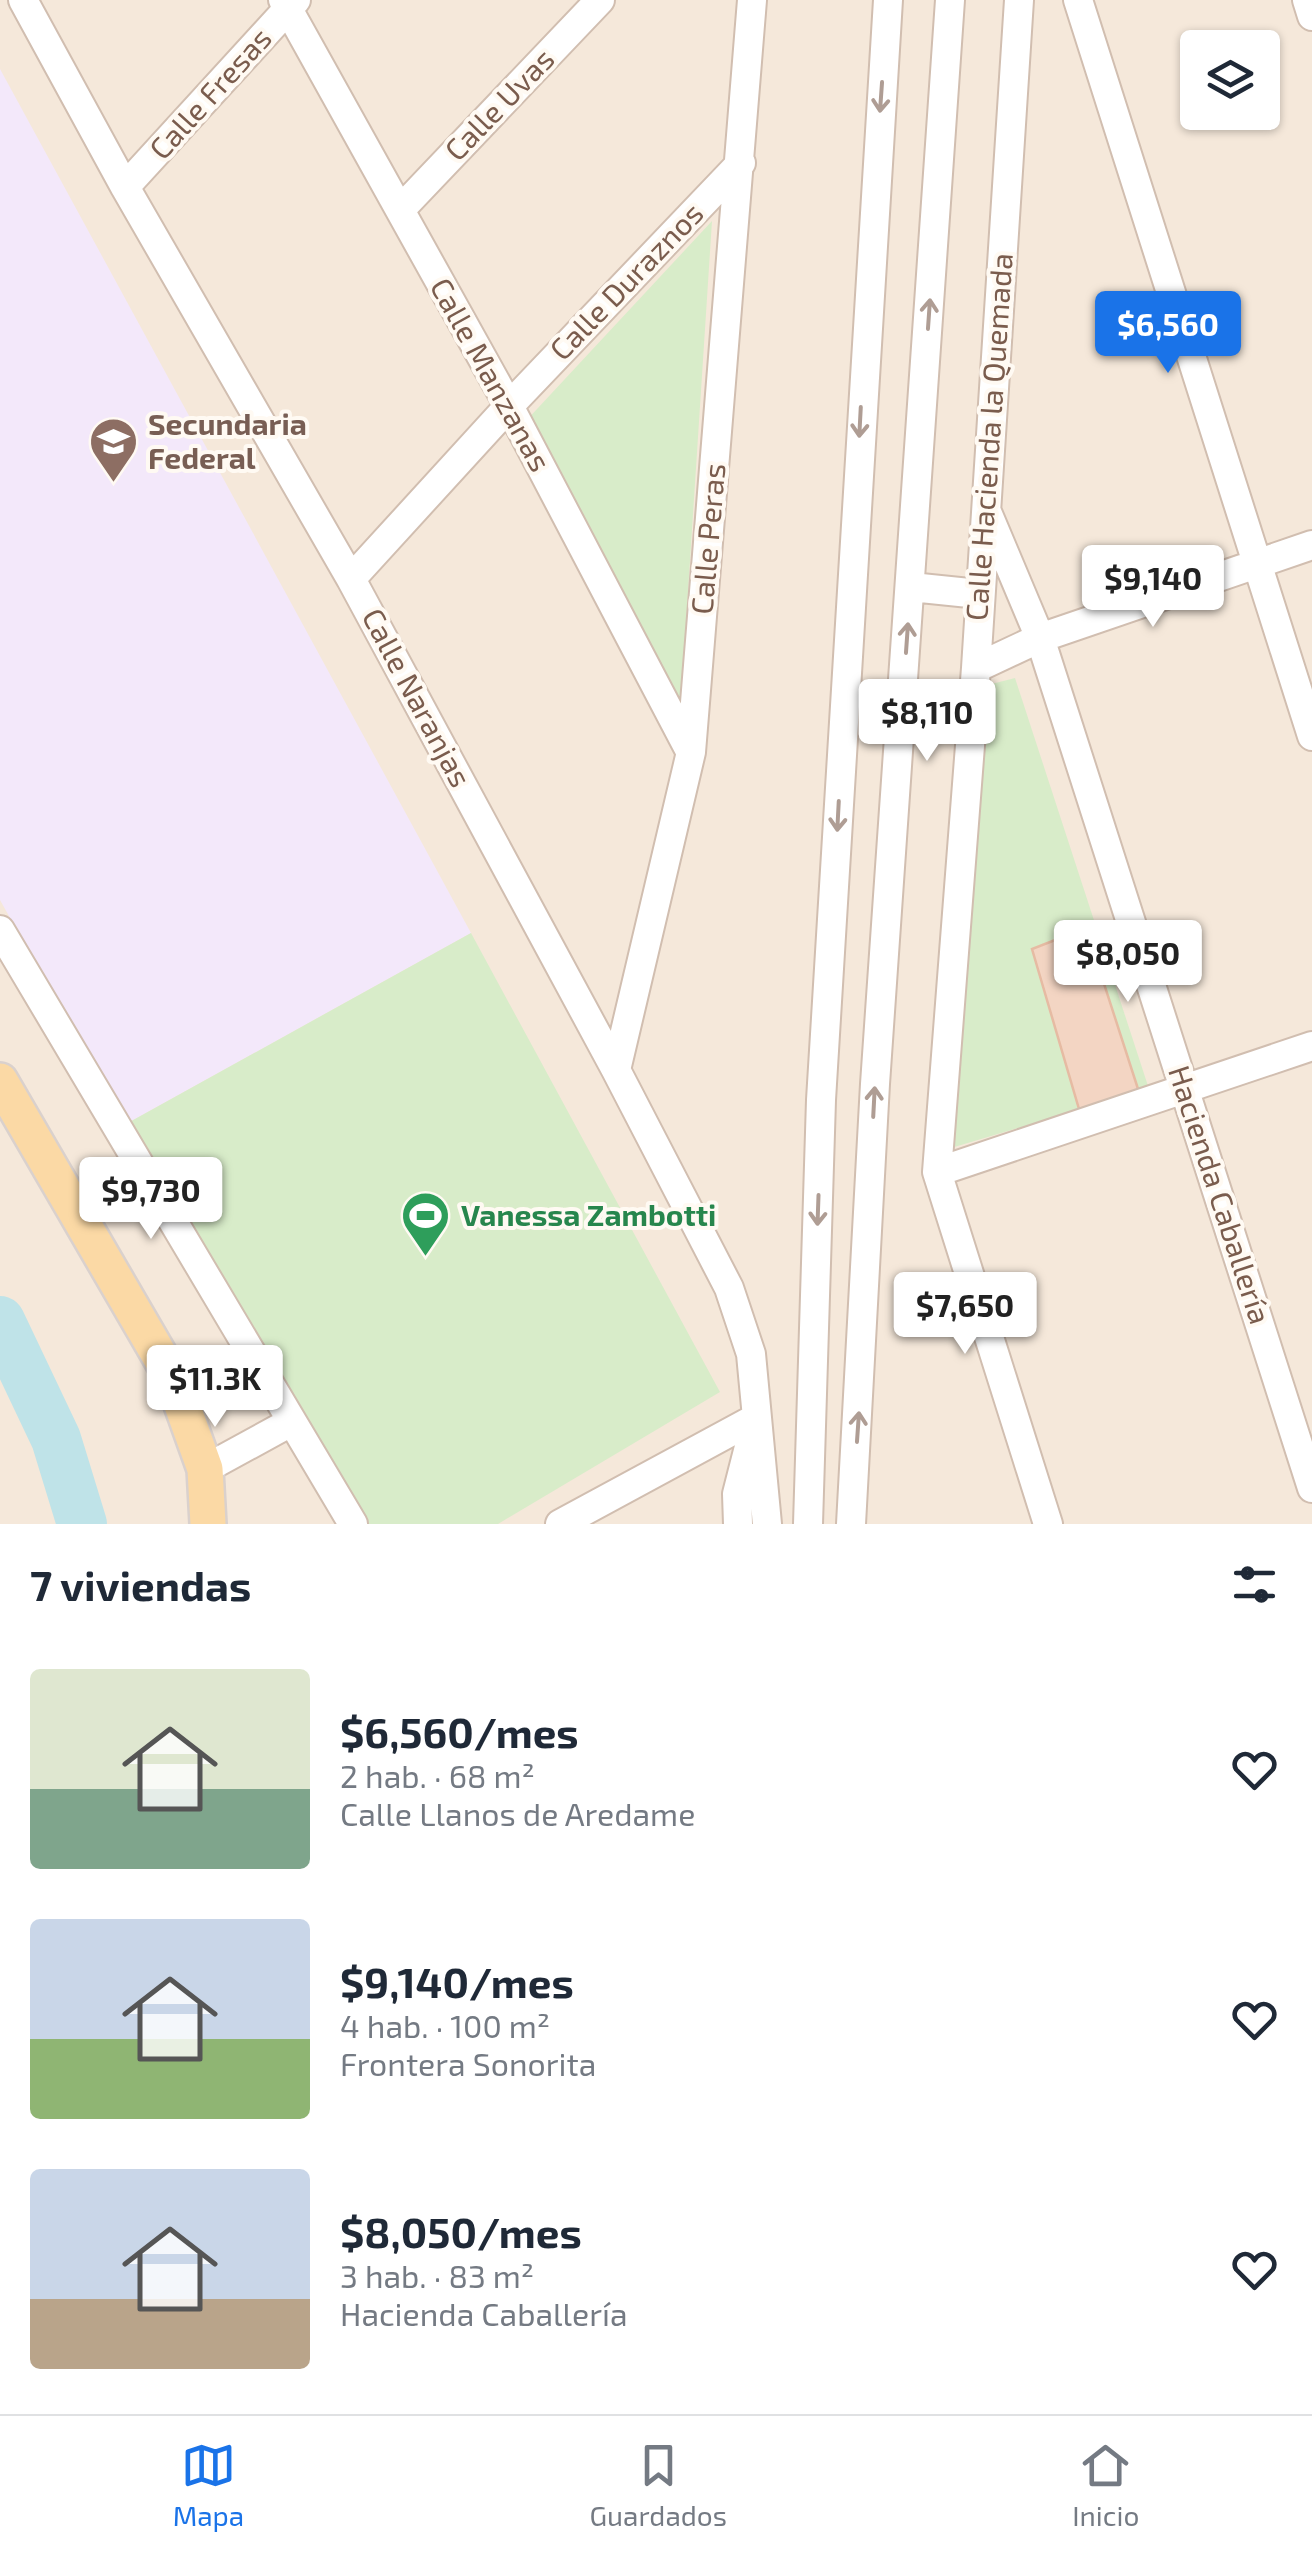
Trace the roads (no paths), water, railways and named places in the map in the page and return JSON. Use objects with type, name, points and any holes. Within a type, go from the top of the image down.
[{"type":"main road","points":[[0,1081],[161,1353],[205,1469],[208,1524]]},
{"type":"street","name":"Calle Naranjas","points":[[23,0],[125,187],[351,579],[616,1070],[741,1317],[751,1354],[767,1524]]},
{"type":"street","name":"Calle Uvas","points":[[400,210],[600,0]]},
{"type":"street","name":"Calle Peras","points":[[616,1070],[691,752],[752,0]]},
{"type":"street","points":[[808,1524],[822,1080],[888,0]]},
{"type":"street","points":[[851,1524],[875,1084],[950,0]]},
{"type":"street","name":"Calle Hacienda la Quemada","points":[[937,1172],[976,668],[1019,0]]},
{"type":"street","points":[[1078,0],[1312,736]]},
{"type":"street","points":[[1307,0],[1312,16]]},
{"type":"street","name":"Calle Fresas","points":[[125,187],[289,3]]},
{"type":"street","name":"Calle Manzanas","points":[[289,3],[691,752]]},
{"type":"street","name":"Calle Duraznos","points":[[351,579],[508,406],[741,163]]},
{"type":"street","name":"Hacienda Caballería","points":[[984,506],[1040,638],[1312,1488]]},
{"type":"street","points":[[976,668],[1040,638],[1312,546]]},
{"type":"street","points":[[911,587],[979,594]]},
{"type":"street","points":[[0,930],[353,1524]]},
{"type":"street","points":[[1048,1524],[937,1172],[1312,1046]]},
{"type":"street","points":[[560,1524],[756,1418]]},
{"type":"street","points":[[738,1524],[736,1494],[756,1418]]},
{"type":"street","points":[[205,1469],[292,1422]]},
{"type":"waterway","points":[[0,1321],[56,1439],[82,1524]]},
{"type":"place","name":"Secundaria Federal","points":[[113,484]]},
{"type":"place","name":"Vanessa Zambotti","points":[[426,1258]]}]
